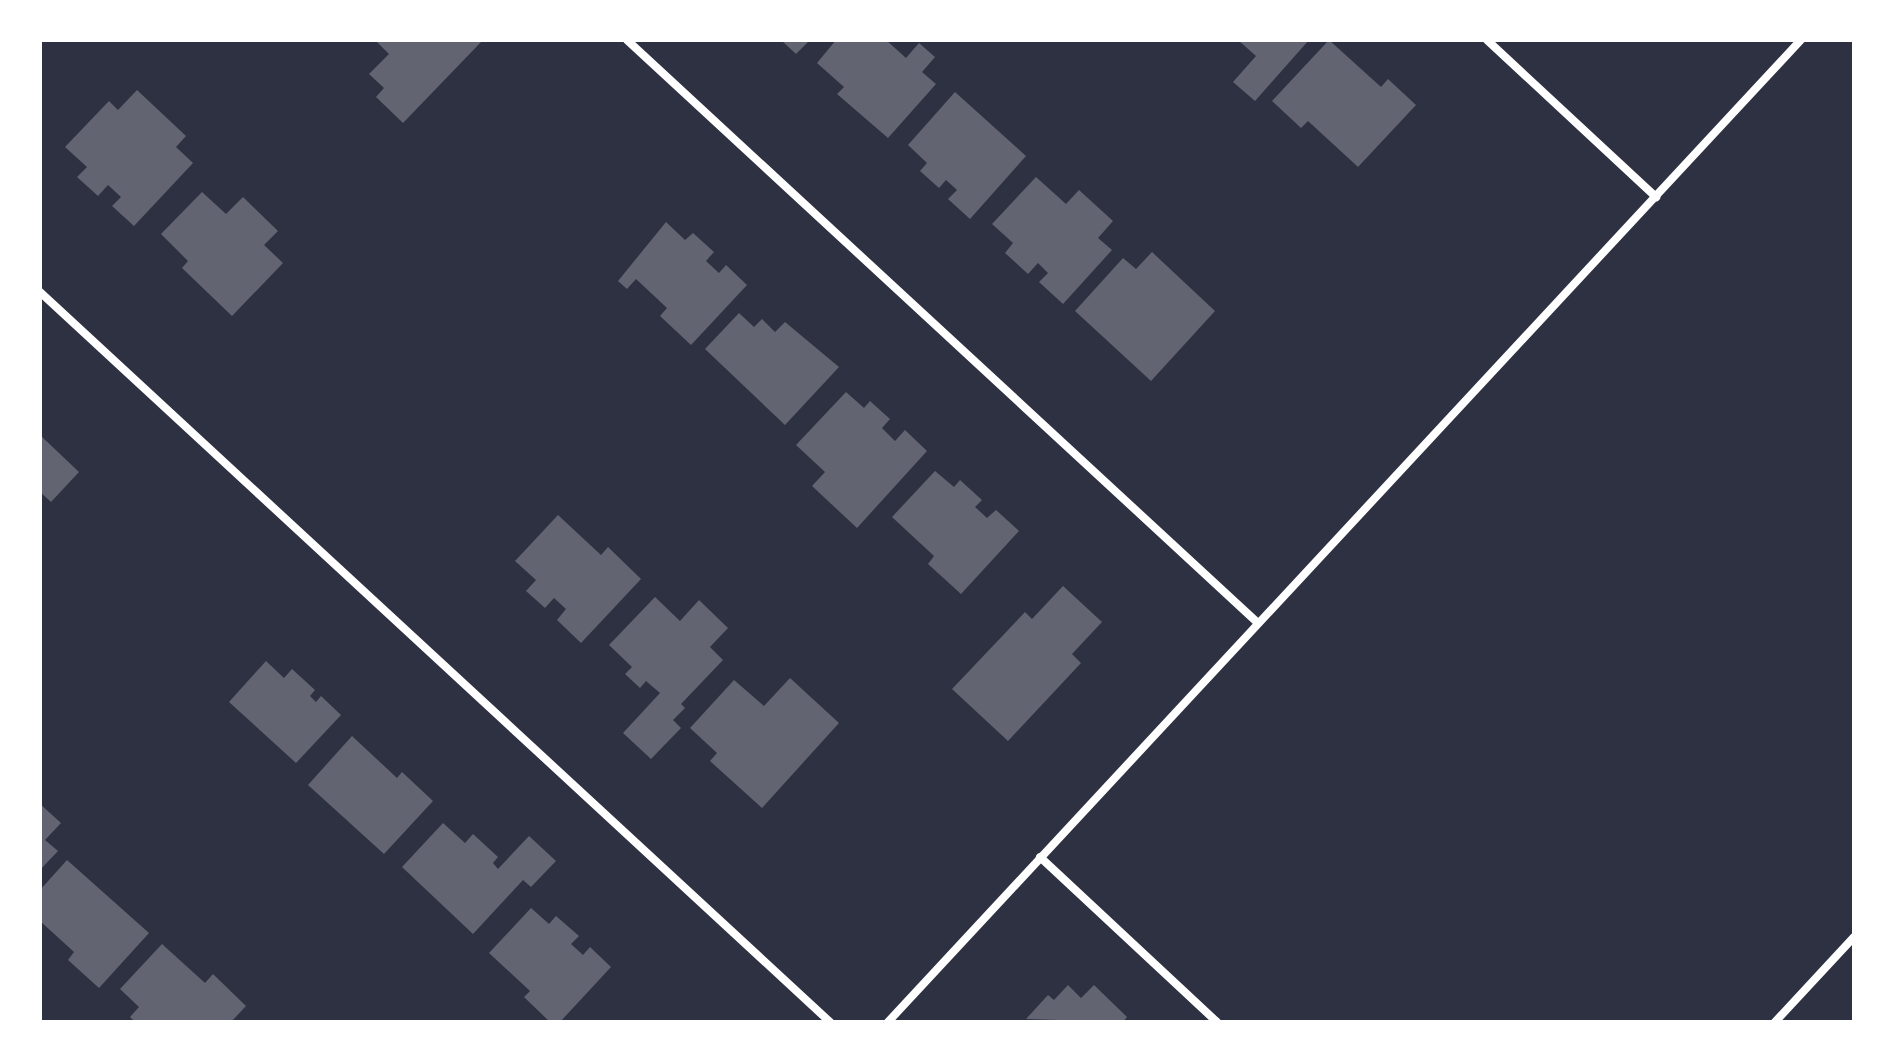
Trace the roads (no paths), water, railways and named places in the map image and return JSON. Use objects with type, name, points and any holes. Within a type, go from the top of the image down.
[{"type":"street","points":[[627,40],[1258,623]]},
{"type":"street","points":[[1487,40],[1656,197]]},
{"type":"street","points":[[888,1022],[1801,40]]},
{"type":"street","points":[[40,292],[830,1022]]},
{"type":"street","points":[[1040,857],[1217,1022]]},
{"type":"street","points":[[1775,1022],[1854,937]]}]
